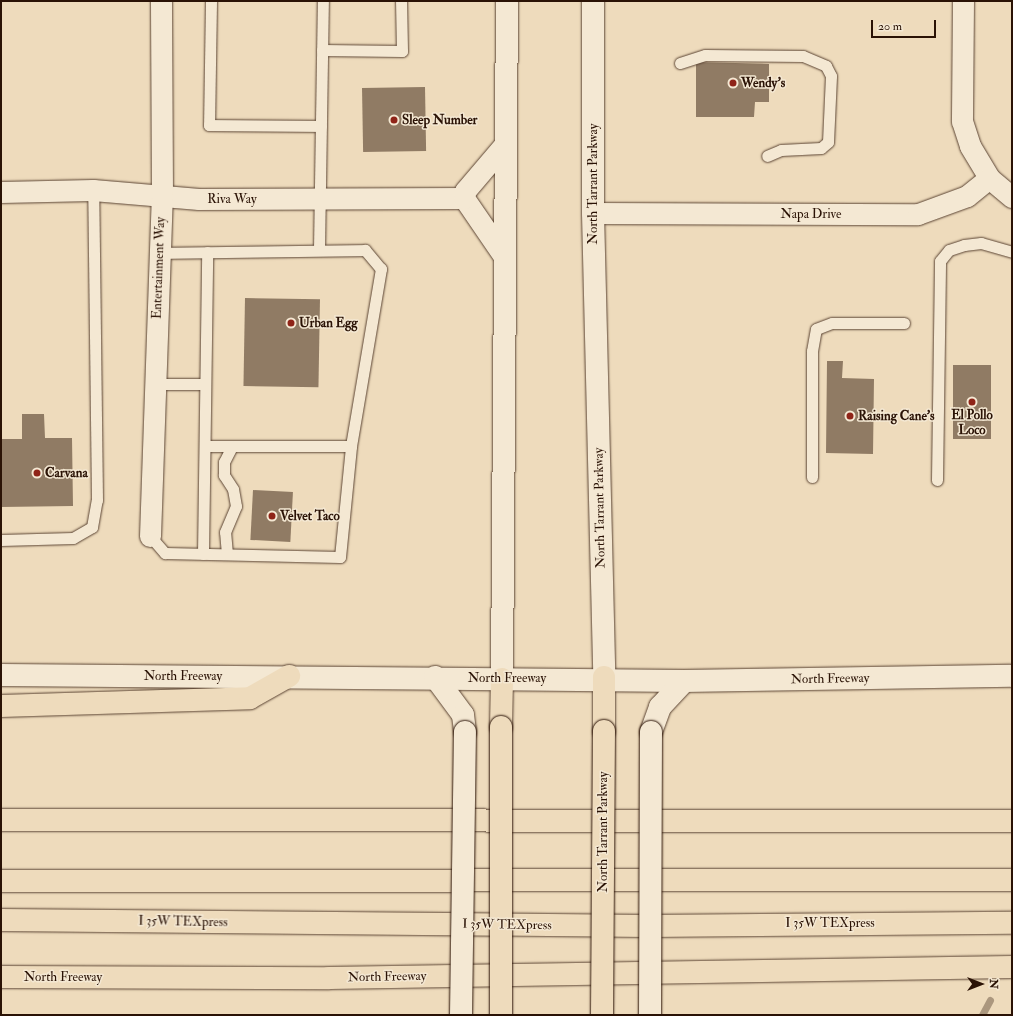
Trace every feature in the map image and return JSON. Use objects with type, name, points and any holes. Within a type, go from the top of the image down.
[{"type":"main road","points":[[501,1015],[503,255],[507,1]]},
{"type":"main road","name":"North Tarrant Parkway","points":[[593,1],[593,213],[604,677],[602,1015]]},
{"type":"main road","name":"North Freeway","points":[[1,675],[435,677],[502,679],[604,677],[684,680],[1012,676]]},
{"type":"main road","points":[[1,706],[250,698],[289,676]]},
{"type":"main road","points":[[435,677],[463,715],[465,732],[461,1015]]},
{"type":"main road","points":[[650,1015],[651,732],[660,707],[684,680]]},
{"type":"main road","points":[[1,820],[1012,821]]},
{"type":"main road","points":[[1,881],[1012,880]]},
{"type":"main road","name":"I 35W TEXpress","points":[[1,920],[648,926],[1012,923]]},
{"type":"main road","name":"North Freeway","points":[[1,977],[330,978],[1012,967]]},
{"type":"street","name":"Entertainment Way","points":[[150,536],[162,195],[161,1]]},
{"type":"street","points":[[963,1],[962,121],[970,146],[989,178],[1012,197]]},
{"type":"street","points":[[503,255],[464,198],[465,192],[505,144]]},
{"type":"street","name":"Napa Drive","points":[[593,213],[918,214],[967,196],[989,178]]},
{"type":"street","name":"Riva Way","points":[[1,192],[94,190],[199,199],[464,198]]},
{"type":"lane","points":[[211,1],[209,125],[321,126]]},
{"type":"lane","points":[[319,249],[323,1]]},
{"type":"lane","points":[[322,50],[402,51],[401,1]]},
{"type":"lane","points":[[680,63],[705,55],[803,56],[826,66],[830,76],[828,142],[822,148],[781,150],[767,156]]},
{"type":"lane","points":[[1,540],[73,538],[92,527],[97,500],[94,190]]},
{"type":"lane","points":[[938,480],[940,261],[949,250],[964,245],[981,243],[1012,252]]},
{"type":"lane","points":[[150,536],[165,553],[340,557],[351,446],[381,268],[365,250],[319,249],[159,253]]},
{"type":"lane","points":[[203,554],[207,252]]},
{"type":"lane","points":[[812,477],[812,351],[816,329],[832,323],[904,323]]},
{"type":"lane","points":[[156,384],[206,384]]},
{"type":"lane","points":[[205,446],[351,446]]},
{"type":"lane","points":[[226,554],[225,532],[236,506],[233,489],[224,475],[224,462],[232,446]]},
{"type":"building","name":"Wendy's","points":[[696,62],[769,64],[769,102],[755,102],[754,117],[696,117]]},
{"type":"building","name":"Sleep Number","points":[[425,87],[426,151],[363,152],[362,88]]},
{"type":"building","points":[[245,298],[320,299],[318,387],[243,386]]},
{"type":"building","name":"Raising Cane's","points":[[827,361],[843,361],[842,378],[874,379],[873,454],[826,453]]},
{"type":"building","name":"El Pollo Loco","points":[[953,365],[991,365],[991,439],[953,439]]},
{"type":"building","name":"Carvana","points":[[22,414],[44,414],[45,438],[72,438],[73,506],[1,507],[1,439],[22,439]]},
{"type":"building","name":"Velvet Taco","points":[[253,490],[293,492],[290,542],[250,540]]},
{"type":"waterway","points":[[982,1015],[990,1000]]},
{"type":"place","name":"Wendy's","points":[[733,83]]},
{"type":"place","name":"Sleep Number","points":[[394,120]]},
{"type":"place","name":"Urban Egg","points":[[291,323]]},
{"type":"place","name":"El Pollo Loco","points":[[972,402]]},
{"type":"place","name":"Raising Cane's","points":[[850,416]]},
{"type":"place","name":"Carvana","points":[[37,473]]},
{"type":"place","name":"Velvet Taco","points":[[272,516]]}]
